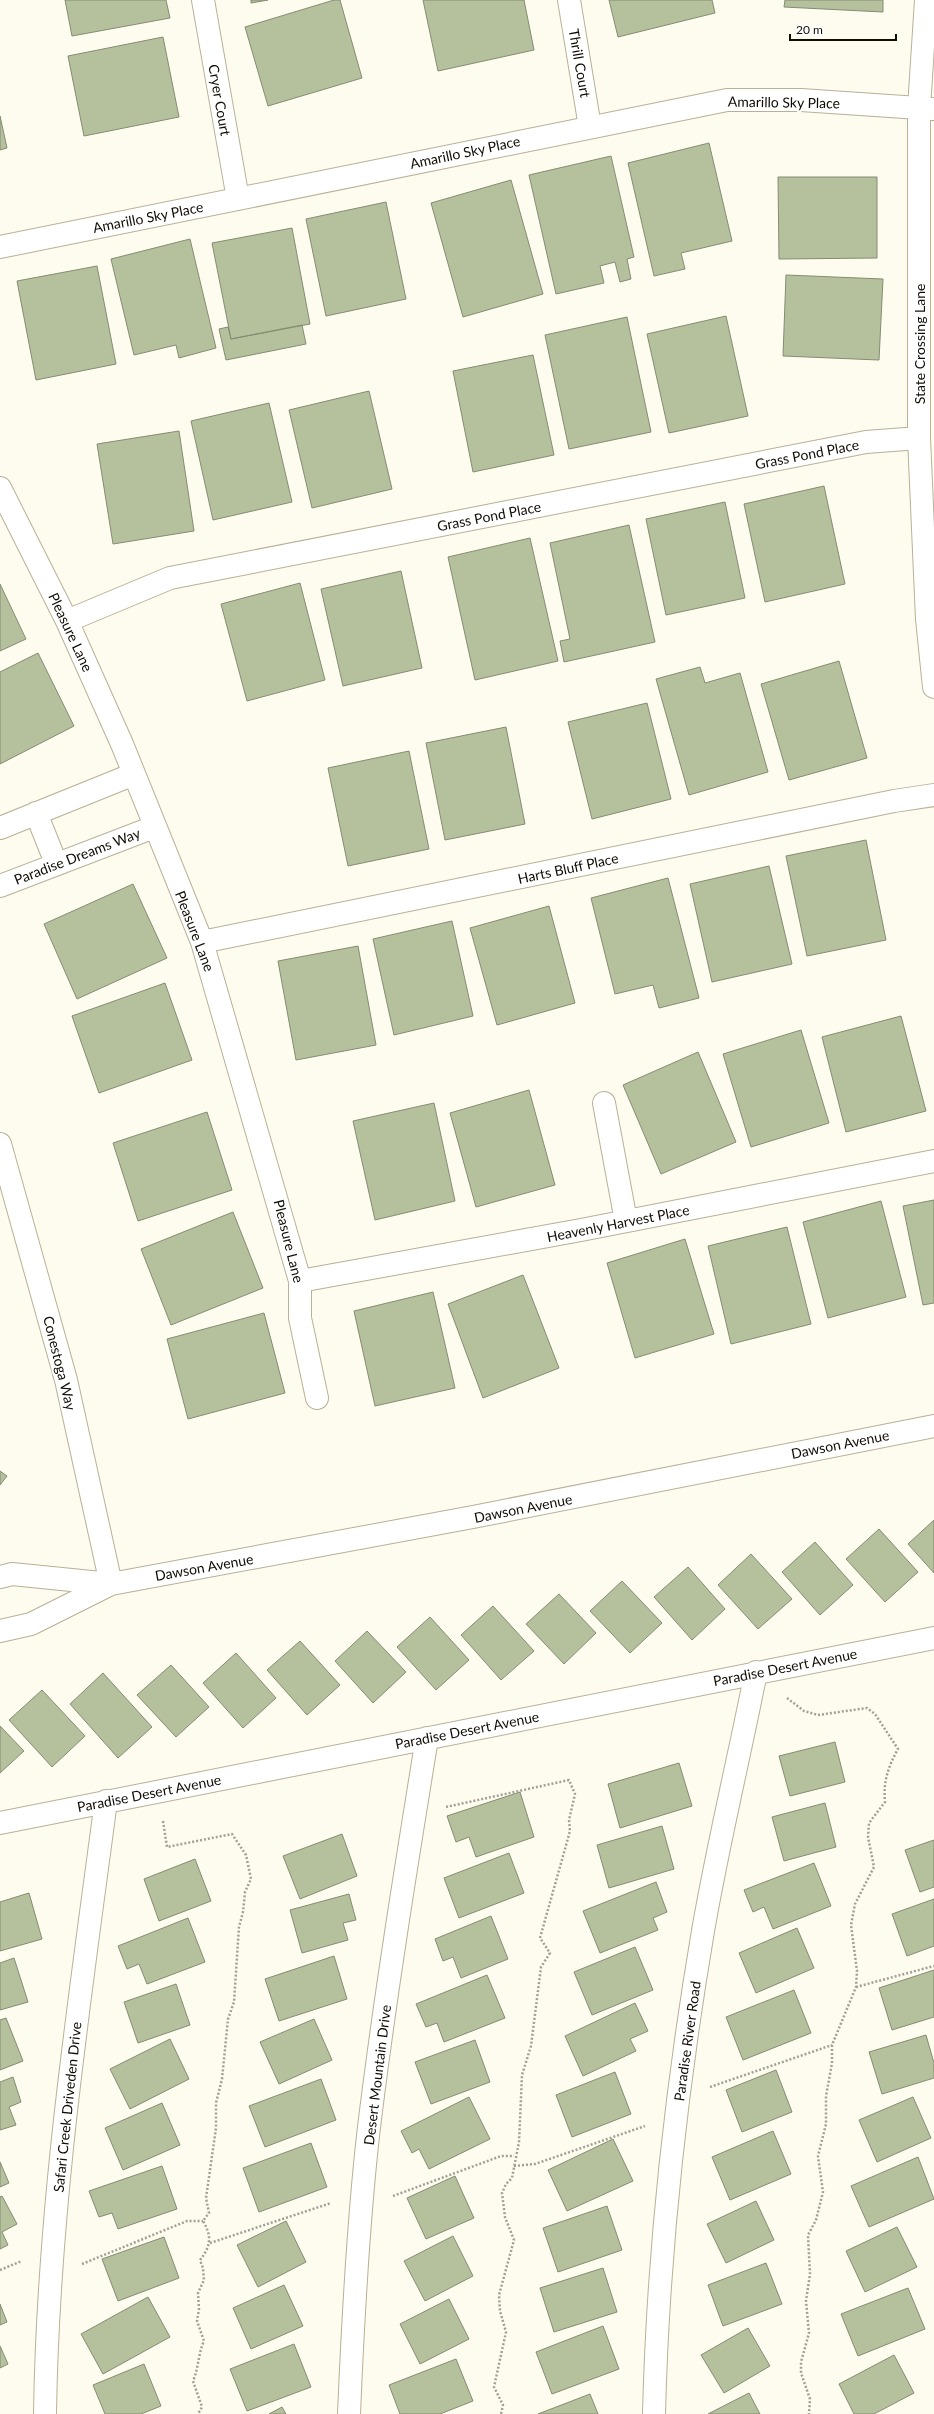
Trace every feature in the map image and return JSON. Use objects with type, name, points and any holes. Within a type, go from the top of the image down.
[{"type":"street","name":"Cryer Court","points":[[202,0],[238,199]]},
{"type":"street","name":"Thrill Court","points":[[569,0],[590,127]]},
{"type":"street","name":"State Crossing Lane","points":[[926,0],[926,108],[919,438],[927,619],[934,687]]},
{"type":"street","name":"Amarillo Sky Place","points":[[0,247],[726,100],[801,100],[926,108]]},
{"type":"street","name":"Grass Pond Place","points":[[67,621],[170,578],[866,442],[919,438]]},
{"type":"street","name":"Pleasure Lane","points":[[0,488],[67,621],[134,774],[154,827],[202,942],[300,1281],[300,1318],[317,1398]]},
{"type":"street","points":[[0,828],[134,774]]},
{"type":"street","name":"Harts Bluff Place","points":[[202,942],[894,801],[934,795]]},
{"type":"street","points":[[36,813],[56,863]]},
{"type":"street","name":"Paradise Dreams Way","points":[[0,886],[56,863],[154,827]]},
{"type":"street","points":[[604,1103],[626,1221]]},
{"type":"street","name":"Conestoga Way","points":[[0,1144],[66,1380],[110,1584]]},
{"type":"street","name":"Heavenly Harvest Place","points":[[300,1281],[626,1221],[934,1161]]},
{"type":"street","name":"Dawson Avenue","points":[[0,1577],[12,1574],[110,1584],[473,1518],[934,1426]]},
{"type":"street","name":"Dawson Avenue","points":[[0,1631],[31,1624],[110,1584]]},
{"type":"street","name":"Paradise Desert Avenue","points":[[0,1823],[756,1672],[934,1638]]},
{"type":"street","name":"Paradise River Road","points":[[654,2414],[662,2260],[679,2098],[704,1931],[756,1672]]},
{"type":"street","name":"Desert Mountain Drive","points":[[349,2414],[356,2277],[369,2128],[391,1964],[427,1738]]},
{"type":"street","name":"Safari Creek Driveden Drive","points":[[45,2414],[59,2166],[68,2076],[106,1801]]},
{"type":"path","points":[[787,1698],[804,1711],[818,1715],[866,1708],[875,1714],[898,1749],[888,1771],[884,1786],[885,1802],[869,1823],[868,1837],[874,1867],[855,1904],[851,1926],[857,1971],[856,1987],[832,2045],[832,2063],[826,2096],[826,2124],[818,2156],[823,2192],[816,2220],[808,2235],[810,2274],[806,2301],[809,2333],[801,2362],[802,2373],[810,2399],[809,2414]]},
{"type":"path","points":[[442,1808],[569,1780],[575,1794],[564,1854],[540,1938],[550,1953],[541,1967],[531,2046],[522,2075],[519,2136],[512,2178],[506,2184],[502,2194],[503,2211],[514,2240],[499,2296],[500,2311],[506,2332],[494,2387],[503,2405],[501,2414]]},
{"type":"path","points":[[76,2267],[187,2220],[203,2220],[209,2213],[206,2198],[216,2128],[216,2103],[222,2079],[228,2019],[234,2002],[239,1927],[243,1912],[245,1892],[251,1879],[246,1854],[232,1834],[167,1847],[162,1816]]},
{"type":"path","points":[[856,1987],[934,1966]]},
{"type":"path","points":[[704,2089],[832,2045]]},
{"type":"path","points":[[514,2166],[535,2164],[649,2124]]},
{"type":"path","points":[[386,2198],[501,2156],[515,2156]]},
{"type":"path","points":[[210,2243],[336,2201]]},
{"type":"path","points":[[198,2414],[202,2407],[193,2381],[198,2369],[199,2353],[204,2341],[197,2321],[199,2309],[198,2293],[204,2280],[203,2268],[200,2260],[210,2243],[209,2231],[203,2220]]},
{"type":"path","points":[[0,2270],[26,2260]]},
{"type":"building","points":[[65,0],[166,0],[170,18],[72,36]]},
{"type":"building","points":[[251,0],[268,0],[251,3]]},
{"type":"building","points":[[334,0],[340,0],[362,78],[268,106],[245,27]]},
{"type":"building","points":[[423,0],[524,0],[534,50],[438,71]]},
{"type":"building","points":[[609,0],[712,0],[715,13],[618,37]]},
{"type":"building","points":[[785,0],[883,0],[883,12],[784,7]]},
{"type":"building","points":[[163,37],[179,117],[84,136],[68,56]]},
{"type":"building","points":[[0,116],[7,148],[0,150]]},
{"type":"building","points":[[709,143],[732,241],[681,253],[685,269],[654,276],[628,163]]},
{"type":"building","points":[[611,156],[634,257],[627,259],[631,279],[620,282],[615,262],[600,266],[604,283],[556,294],[529,175]]},
{"type":"building","points":[[778,177],[877,177],[877,258],[779,259]]},
{"type":"building","points":[[511,180],[543,294],[463,317],[431,203]]},
{"type":"building","points":[[386,202],[406,299],[326,316],[306,219]]},
{"type":"building","points":[[292,228],[310,324],[231,339],[212,243]]},
{"type":"building","points":[[190,239],[216,348],[179,358],[176,345],[134,355],[111,259]]},
{"type":"building","points":[[97,266],[116,364],[36,380],[17,281]]},
{"type":"building","points":[[786,275],[883,279],[879,360],[783,356]]},
{"type":"building","points":[[726,316],[748,416],[669,433],[647,334]]},
{"type":"building","points":[[627,317],[651,432],[569,449],[545,335]]},
{"type":"building","points":[[302,325],[306,344],[226,360],[219,329],[228,327],[231,339]]},
{"type":"building","points":[[533,355],[554,455],[473,472],[453,371]]},
{"type":"building","points":[[369,391],[392,489],[312,508],[289,410]]},
{"type":"building","points":[[269,403],[292,502],[213,520],[191,421]]},
{"type":"building","points":[[179,431],[194,531],[113,544],[97,444]]},
{"type":"building","points":[[824,486],[845,584],[765,602],[744,504]]},
{"type":"building","points":[[725,502],[745,598],[666,615],[646,519]]},
{"type":"building","points":[[629,525],[655,642],[564,662],[560,641],[570,639],[550,543]]},
{"type":"building","points":[[530,538],[558,661],[475,680],[448,557]]},
{"type":"building","points":[[401,571],[422,668],[343,686],[321,589]]},
{"type":"building","points":[[300,583],[325,680],[247,701],[221,604]]},
{"type":"building","points":[[0,584],[26,639],[0,651]]},
{"type":"building","points":[[38,653],[74,726],[0,764],[0,672]]},
{"type":"building","points":[[839,661],[867,758],[789,780],[761,684]]},
{"type":"building","points":[[700,667],[705,683],[740,673],[768,772],[689,795],[656,679]]},
{"type":"building","points":[[647,703],[671,799],[592,819],[568,722]]},
{"type":"building","points":[[506,727],[525,824],[445,840],[426,743]]},
{"type":"building","points":[[409,751],[429,849],[348,866],[328,768]]},
{"type":"building","points":[[866,840],[886,940],[807,956],[786,856]]},
{"type":"building","points":[[769,866],[792,964],[712,982],[690,884]]},
{"type":"building","points":[[668,878],[699,998],[659,1008],[653,985],[615,994],[591,898]]},
{"type":"building","points":[[133,884],[167,958],[77,999],[44,924]]},
{"type":"building","points":[[549,906],[575,1003],[497,1025],[470,928]]},
{"type":"building","points":[[452,921],[473,1016],[394,1035],[373,939]]},
{"type":"building","points":[[358,946],[376,1045],[296,1060],[278,961]]},
{"type":"building","points":[[165,983],[192,1060],[99,1093],[72,1016]]},
{"type":"building","points":[[901,1016],[926,1111],[846,1132],[822,1037]]},
{"type":"building","points":[[801,1030],[829,1123],[751,1147],[723,1054]]},
{"type":"building","points":[[698,1052],[736,1142],[661,1174],[623,1085]]},
{"type":"building","points":[[529,1090],[555,1185],[476,1207],[450,1113]]},
{"type":"building","points":[[434,1103],[455,1201],[375,1220],[353,1121]]},
{"type":"building","points":[[207,1112],[232,1190],[138,1221],[113,1143]]},
{"type":"building","points":[[934,1200],[934,1303],[923,1305],[903,1206]]},
{"type":"building","points":[[881,1201],[906,1297],[828,1318],[803,1222]]},
{"type":"building","points":[[233,1212],[263,1288],[171,1325],[141,1249]]},
{"type":"building","points":[[787,1227],[811,1324],[731,1344],[708,1246]]},
{"type":"building","points":[[685,1239],[714,1334],[635,1358],[607,1263]]},
{"type":"building","points":[[523,1275],[559,1368],[483,1398],[448,1304]]},
{"type":"building","points":[[433,1292],[455,1388],[375,1406],[354,1311]]},
{"type":"building","points":[[264,1313],[285,1393],[188,1419],[167,1339]]},
{"type":"building","points":[[0,1471],[7,1476],[0,1485]]},
{"type":"building","points":[[934,1520],[934,1573],[908,1544]]},
{"type":"building","points":[[879,1529],[918,1572],[885,1602],[846,1559]]},
{"type":"building","points":[[815,1542],[853,1585],[820,1615],[782,1572]]},
{"type":"building","points":[[751,1554],[792,1599],[758,1629],[718,1585]]},
{"type":"building","points":[[688,1567],[725,1609],[692,1640],[654,1597]]},
{"type":"building","points":[[622,1581],[662,1623],[630,1653],[590,1611]]},
{"type":"building","points":[[559,1594],[596,1633],[564,1664],[526,1624]]},
{"type":"building","points":[[493,1606],[534,1651],[501,1680],[461,1635]]},
{"type":"building","points":[[430,1617],[469,1660],[436,1690],[397,1647]]},
{"type":"building","points":[[367,1631],[406,1672],[373,1703],[335,1661]]},
{"type":"building","points":[[300,1641],[340,1685],[307,1715],[267,1670]]},
{"type":"building","points":[[236,1653],[276,1698],[243,1728],[203,1683]]},
{"type":"building","points":[[171,1665],[209,1707],[176,1737],[137,1695]]},
{"type":"building","points":[[103,1673],[152,1727],[118,1758],[70,1704]]},
{"type":"building","points":[[42,1690],[85,1736],[52,1767],[9,1720]]},
{"type":"building","points":[[0,1726],[24,1751],[0,1773]]},
{"type":"building","points":[[835,1742],[845,1782],[790,1796],[779,1756]]},
{"type":"building","points":[[679,1763],[692,1806],[620,1828],[608,1784]]},
{"type":"building","points":[[520,1792],[534,1837],[476,1857],[469,1837],[456,1842],[447,1816]]},
{"type":"building","points":[[825,1803],[836,1847],[784,1861],[772,1817]]},
{"type":"building","points":[[662,1826],[674,1869],[609,1888],[597,1845]]},
{"type":"building","points":[[342,1834],[357,1876],[300,1899],[283,1856]]},
{"type":"building","points":[[934,1840],[934,1887],[920,1892],[905,1850]]},
{"type":"building","points":[[509,1853],[524,1893],[459,1918],[444,1878]]},
{"type":"building","points":[[195,1859],[211,1901],[159,1921],[144,1879]]},
{"type":"building","points":[[814,1863],[831,1906],[773,1929],[764,1907],[753,1912],[744,1890]]},
{"type":"building","points":[[656,1882],[667,1912],[653,1918],[658,1930],[600,1953],[583,1911]]},
{"type":"building","points":[[29,1893],[42,1939],[0,1951],[0,1902]]},
{"type":"building","points":[[349,1894],[356,1920],[343,1923],[348,1940],[302,1953],[290,1910]]},
{"type":"building","points":[[934,1899],[934,1946],[907,1956],[892,1914]]},
{"type":"building","points":[[491,1916],[508,1959],[461,1978],[453,1957],[443,1961],[435,1939]]},
{"type":"building","points":[[188,1918],[205,1962],[147,1984],[139,1964],[127,1969],[118,1946]]},
{"type":"building","points":[[797,1928],[814,1968],[756,1993],[739,1953]]},
{"type":"building","points":[[635,1947],[653,1990],[592,2015],[574,1972]]},
{"type":"building","points":[[334,1956],[347,1999],[279,2021],[265,1979]]},
{"type":"building","points":[[14,1958],[28,2002],[0,2010],[0,1963]]},
{"type":"building","points":[[934,1970],[934,2017],[892,2030],[879,1988]]},
{"type":"building","points":[[487,1975],[505,2018],[444,2042],[437,2023],[426,2027],[416,2004]]},
{"type":"building","points":[[176,1984],[190,2025],[138,2043],[124,2002]]},
{"type":"building","points":[[794,1990],[811,2033],[743,2060],[726,2017]]},
{"type":"building","points":[[635,2003],[648,2031],[630,2039],[636,2051],[583,2076],[565,2036]]},
{"type":"building","points":[[6,2018],[23,2061],[0,2070],[0,2020]]},
{"type":"building","points":[[314,2019],[332,2060],[279,2084],[260,2042]]},
{"type":"building","points":[[926,2035],[934,2063],[934,2078],[882,2094],[869,2052]]},
{"type":"building","points":[[170,2039],[189,2079],[130,2109],[110,2069]]},
{"type":"building","points":[[475,2040],[490,2082],[431,2104],[415,2062]]},
{"type":"building","points":[[776,2070],[792,2112],[742,2132],[726,2090]]},
{"type":"building","points":[[615,2072],[631,2114],[572,2137],[556,2095]]},
{"type":"building","points":[[13,2077],[21,2102],[9,2107],[16,2125],[0,2130],[0,2082]]},
{"type":"building","points":[[321,2079],[336,2120],[265,2147],[249,2106]]},
{"type":"building","points":[[469,2097],[490,2139],[429,2169],[419,2149],[412,2153],[401,2131]]},
{"type":"building","points":[[913,2097],[931,2138],[877,2162],[859,2120]]},
{"type":"building","points":[[162,2103],[180,2145],[123,2170],[105,2128]]},
{"type":"building","points":[[773,2131],[791,2174],[730,2200],[712,2157]]},
{"type":"building","points":[[613,2139],[633,2181],[567,2211],[548,2170]]},
{"type":"building","points":[[311,2143],[327,2187],[259,2212],[243,2168]]},
{"type":"building","points":[[918,2157],[934,2199],[869,2227],[851,2186]]},
{"type":"building","points":[[0,2162],[9,2183],[0,2187]]},
{"type":"building","points":[[162,2166],[177,2209],[118,2229],[112,2213],[99,2217],[89,2191]]},
{"type":"building","points":[[455,2176],[474,2218],[426,2239],[407,2198]]},
{"type":"building","points":[[2,2196],[17,2224],[2,2232],[8,2245],[0,2249],[0,2197]]},
{"type":"building","points":[[756,2201],[774,2240],[726,2263],[707,2224]]},
{"type":"building","points":[[607,2206],[622,2250],[558,2272],[543,2228]]},
{"type":"building","points":[[286,2221],[306,2262],[258,2287],[237,2245]]},
{"type":"building","points":[[897,2227],[917,2267],[865,2292],[846,2251]]},
{"type":"building","points":[[453,2236],[473,2276],[425,2301],[404,2261]]},
{"type":"building","points":[[164,2237],[179,2278],[118,2301],[102,2259]]},
{"type":"building","points":[[766,2263],[782,2304],[723,2326],[708,2285]]},
{"type":"building","points":[[603,2268],[617,2312],[554,2332],[540,2288]]},
{"type":"building","points":[[284,2285],[303,2326],[251,2349],[233,2308]]},
{"type":"building","points":[[908,2288],[925,2329],[858,2356],[841,2314]]},
{"type":"building","points":[[148,2297],[170,2337],[103,2374],[81,2334]]},
{"type":"building","points":[[449,2299],[469,2339],[420,2364],[400,2324]]},
{"type":"building","points":[[0,2304],[7,2322],[0,2325]]},
{"type":"building","points":[[603,2326],[619,2369],[552,2394],[536,2352]]},
{"type":"building","points":[[748,2328],[770,2366],[724,2393],[701,2355]]},
{"type":"building","points":[[294,2344],[311,2387],[247,2411],[230,2369]]},
{"type":"building","points":[[0,2346],[8,2364],[0,2368]]},
{"type":"building","points":[[894,2355],[914,2393],[874,2414],[854,2414],[839,2384]]},
{"type":"building","points":[[456,2359],[473,2401],[440,2414],[400,2414],[389,2385]]},
{"type":"building","points":[[144,2364],[161,2406],[141,2414],[105,2414],[93,2385]]},
{"type":"building","points":[[749,2393],[760,2414],[708,2414]]},
{"type":"building","points":[[590,2394],[598,2414],[538,2414]]},
{"type":"building","points":[[282,2407],[286,2414],[269,2414]]}]
